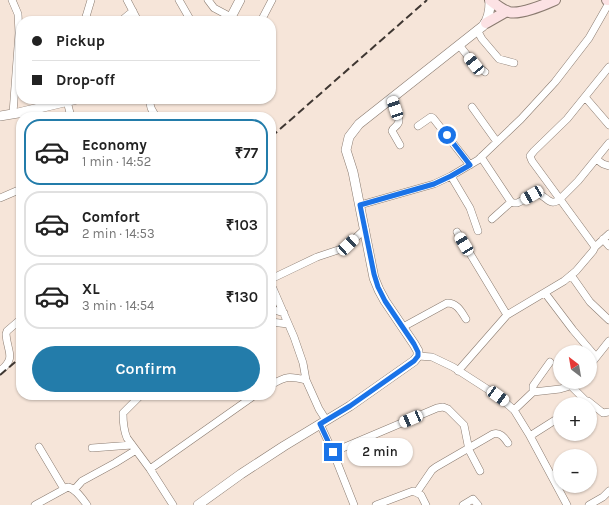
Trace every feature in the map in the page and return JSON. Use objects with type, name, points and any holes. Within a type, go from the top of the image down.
[{"type":"main road","points":[[490,0],[507,11],[514,12],[532,8],[555,0]]},
{"type":"main road","points":[[486,23],[507,11]]},
{"type":"street","points":[[12,0],[18,16]]},
{"type":"street","points":[[86,16],[92,0]]},
{"type":"street","points":[[127,0],[136,16]]},
{"type":"street","points":[[180,0],[188,16]]},
{"type":"street","points":[[208,0],[214,8],[226,16]]},
{"type":"street","points":[[232,16],[240,0]]},
{"type":"street","points":[[263,16],[272,0]]},
{"type":"street","points":[[198,505],[284,446],[368,394],[414,361],[418,356],[416,348],[385,301],[374,278],[353,172],[346,153],[346,147],[348,140],[359,124],[486,23],[490,11],[490,0]]},
{"type":"street","points":[[360,205],[434,184],[451,176],[481,157],[522,119],[554,82],[589,38],[608,1]]},
{"type":"street","points":[[127,16],[133,11]]},
{"type":"street","points":[[477,30],[482,39],[499,59],[514,63]]},
{"type":"street","points":[[459,45],[474,64],[485,72]]},
{"type":"street","points":[[595,247],[532,161],[530,156],[567,120],[609,67]]},
{"type":"street","points":[[13,114],[16,74]]},
{"type":"street","points":[[585,97],[609,125]]},
{"type":"street","points":[[392,99],[399,120],[399,123],[392,129],[392,131],[400,145]]},
{"type":"street","points":[[21,112],[55,104]]},
{"type":"street","points":[[472,107],[497,142]]},
{"type":"street","points":[[0,116],[16,113]]},
{"type":"street","points":[[418,126],[428,118],[433,118],[470,165]]},
{"type":"street","points":[[492,219],[512,202],[517,203],[532,195],[541,195],[551,202],[557,201],[578,181],[609,143]]},
{"type":"street","points":[[481,157],[512,202]]},
{"type":"street","points":[[596,159],[609,166]]},
{"type":"street","points":[[451,176],[470,208],[478,231]]},
{"type":"street","points":[[0,198],[16,191]]},
{"type":"street","points":[[276,277],[317,257],[344,248],[365,229]]},
{"type":"street","points":[[457,232],[507,315]]},
{"type":"street","points":[[458,371],[507,315],[558,286],[571,276],[595,247],[609,234]]},
{"type":"street","points":[[603,239],[609,246]]},
{"type":"street","points":[[571,276],[590,302],[609,320]]},
{"type":"street","points":[[545,293],[586,345]]},
{"type":"street","points":[[276,295],[303,363],[306,380],[319,409],[333,452],[354,505]]},
{"type":"street","points":[[403,327],[447,302],[458,308],[466,319]]},
{"type":"street","points":[[276,311],[284,313]]},
{"type":"street","points":[[0,371],[10,360],[6,334],[7,331],[16,323]]},
{"type":"street","points":[[276,323],[288,324]]},
{"type":"street","points":[[597,356],[609,341]]},
{"type":"street","points":[[418,356],[432,357],[453,367],[498,396],[514,410],[530,436],[567,505]]},
{"type":"street","points":[[533,392],[533,386],[550,362]]},
{"type":"street","points":[[276,382],[283,378],[292,377],[306,380]]},
{"type":"street","points":[[276,380],[280,380]]},
{"type":"street","points":[[514,410],[533,392],[560,389]]},
{"type":"street","points":[[136,400],[123,413],[126,435],[150,469],[172,505]]},
{"type":"street","points":[[150,469],[248,400]]},
{"type":"street","points":[[333,452],[437,408],[443,407],[448,409],[464,425],[470,454],[480,471]]},
{"type":"street","points":[[597,408],[603,413],[609,412]]},
{"type":"street","points":[[530,436],[553,421]]},
{"type":"street","points":[[417,492],[432,470],[468,447],[496,433],[503,436],[508,443]]},
{"type":"street","points":[[39,447],[64,489]]},
{"type":"street","points":[[92,448],[134,447]]},
{"type":"street","points":[[74,490],[82,481],[115,463],[134,447]]},
{"type":"street","points":[[34,505],[68,487],[74,490],[87,505]]},
{"type":"street","points":[[376,505],[413,491],[421,495],[426,505]]},
{"type":"street","points":[[589,505],[609,492]]},
{"type":"street","points":[[463,505],[473,499],[478,505]]},
{"type":"railway","points":[[276,133],[427,0]]},
{"type":"railway","points":[[0,375],[16,361]]},
{"type":"route","points":[[333,452],[320,424],[368,394],[414,361],[418,356],[418,352],[414,344],[385,301],[374,278],[360,205],[434,184],[470,165],[447,135]]}]
